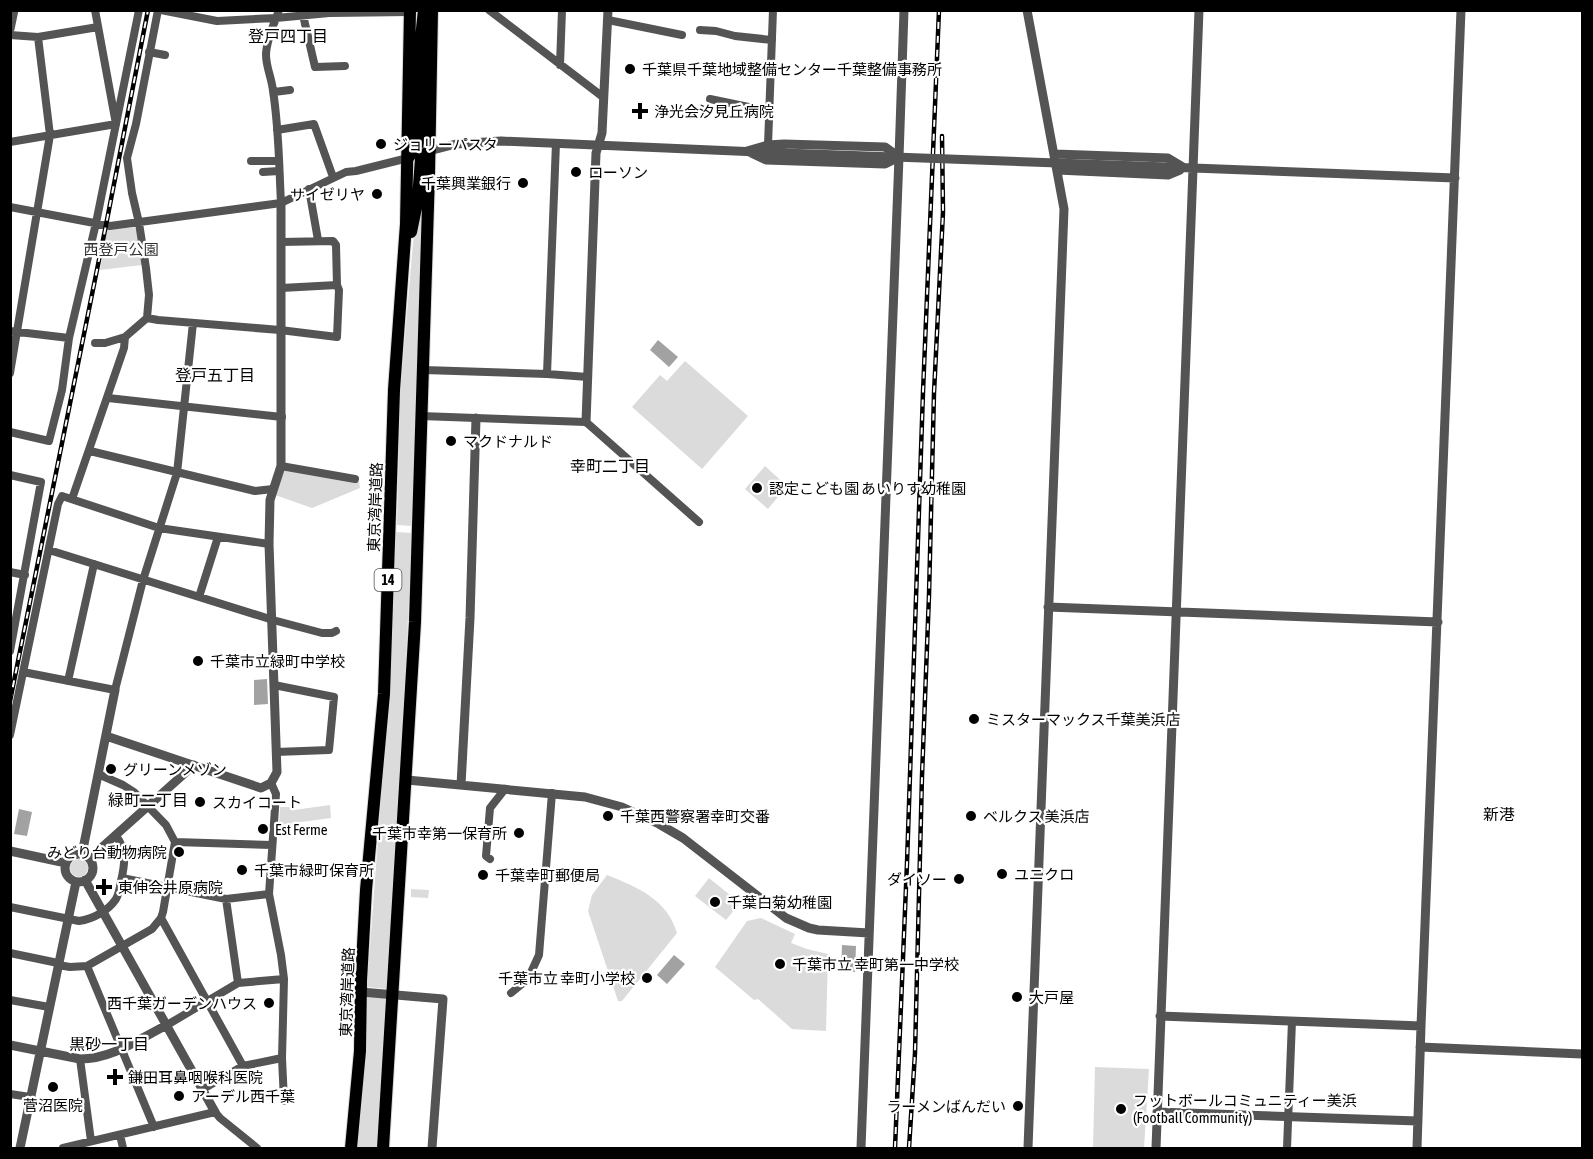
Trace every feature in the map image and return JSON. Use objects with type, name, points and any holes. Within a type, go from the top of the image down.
[{"type":"highway","points":[[408,158],[417,146],[418,140],[424,10]]},
{"type":"highway","name":"14","points":[[383,1149],[417,588],[432,10]]},
{"type":"highway","name":"東京湾岸道路","points":[[351,1149],[360,1051],[366,890],[384,694],[394,390],[405,250],[410,11]]},
{"type":"highway","points":[[405,250],[417,208],[421,159],[430,150]]},
{"type":"street","points":[[10,29],[14,10]]},
{"type":"street","points":[[95,10],[116,124]]},
{"type":"street","points":[[10,432],[49,441],[62,390],[69,338],[96,223],[139,10]]},
{"type":"street","points":[[95,343],[125,338],[147,318],[149,295],[140,223],[132,193],[127,158],[160,10],[201,14],[225,21],[278,14],[410,11]]},
{"type":"street","points":[[489,10],[603,97]]},
{"type":"street","points":[[768,145],[773,10]]},
{"type":"street","points":[[861,1149],[904,10]]},
{"type":"street","points":[[1027,10],[1064,209],[1028,1149]]},
{"type":"street","points":[[1156,1149],[1189,168],[1198,10]]},
{"type":"street","points":[[1417,1149],[1461,10]]},
{"type":"street","points":[[560,12],[560,65]]},
{"type":"street","points":[[106,736],[261,788],[271,783],[277,772],[269,544],[270,500],[281,465],[281,203],[274,92],[266,55],[278,14]]},
{"type":"street","points":[[303,15],[315,68],[345,66]]},
{"type":"street","points":[[586,422],[596,153],[602,133],[608,15],[682,35]]},
{"type":"street","points":[[10,35],[38,37],[98,27]]},
{"type":"street","points":[[700,30],[772,40]]},
{"type":"street","points":[[10,373],[14,331],[38,212],[50,135],[38,37]]},
{"type":"street","points":[[149,52],[165,55]]},
{"type":"street","points":[[274,92],[290,90]]},
{"type":"street","points":[[710,99],[770,111]]},
{"type":"street","points":[[10,142],[116,124]]},
{"type":"street","points":[[277,130],[314,124],[333,177]]},
{"type":"street","points":[[10,207],[110,226],[140,223],[281,203],[346,172],[456,144],[486,141],[1455,178]]},
{"type":"street","points":[[547,374],[556,143]]},
{"type":"street","points":[[747,151],[768,145],[784,144],[885,147],[899,157]]},
{"type":"street","points":[[747,151],[766,160],[885,164],[899,157]]},
{"type":"street","points":[[1054,154],[1168,158],[1189,168]]},
{"type":"street","points":[[252,161],[279,161]]},
{"type":"street","points":[[1057,170],[1168,175],[1189,168]]},
{"type":"street","points":[[263,172],[279,171]]},
{"type":"street","points":[[309,189],[318,240]]},
{"type":"street","points":[[147,318],[337,337],[339,290],[336,245],[333,241],[318,240],[281,242]]},
{"type":"street","points":[[281,288],[337,285]]},
{"type":"street","points":[[20,1149],[68,919],[81,881],[92,874],[93,870],[86,856],[98,774],[115,690],[143,580],[177,473],[193,323]]},
{"type":"street","points":[[14,331],[69,338]]},
{"type":"street","points":[[72,499],[108,398],[125,338]]},
{"type":"street","points":[[424,370],[588,377]]},
{"type":"street","points":[[108,398],[282,417]]},
{"type":"street","points":[[421,416],[586,422],[699,522]]},
{"type":"street","points":[[461,785],[470,618],[476,418]]},
{"type":"street","points":[[90,451],[255,490],[273,489]]},
{"type":"street","points":[[281,465],[355,479]]},
{"type":"street","points":[[10,476],[41,482],[25,575],[13,622],[10,651]]},
{"type":"street","points":[[10,735],[58,504],[62,496],[159,528],[269,544]]},
{"type":"street","points":[[199,597],[218,537]]},
{"type":"street","points":[[49,550],[273,620],[322,633],[336,631]]},
{"type":"street","points":[[68,681],[94,564]]},
{"type":"street","points":[[10,572],[25,575]]},
{"type":"street","points":[[1048,607],[1438,622]]},
{"type":"street","points":[[24,672],[115,690]]},
{"type":"street","points":[[274,685],[334,697],[330,750],[276,752]]},
{"type":"street","points":[[194,765],[116,836],[86,856],[75,854],[71,856],[65,868],[68,877],[81,881],[103,911],[215,1112],[257,1149]]},
{"type":"street","points":[[10,953],[70,967],[87,966],[152,929],[161,918],[175,842],[166,825],[135,792],[98,774]]},
{"type":"street","points":[[407,780],[585,797],[625,808],[683,838],[776,911],[800,924],[818,930],[869,933]]},
{"type":"street","points":[[271,783],[276,794],[269,894],[284,979],[282,1058],[284,1101]]},
{"type":"street","points":[[490,859],[486,856],[490,808],[505,789]]},
{"type":"street","points":[[511,993],[528,980],[539,955],[552,793]]},
{"type":"street","points":[[10,907],[79,921],[87,920],[103,911],[116,899],[122,878],[125,856],[116,836]]},
{"type":"street","points":[[175,842],[272,845]]},
{"type":"street","points":[[11,852],[66,863]]},
{"type":"street","points":[[122,878],[226,899],[269,894]]},
{"type":"street","points":[[226,899],[238,983]]},
{"type":"street","points":[[161,918],[243,1066]]},
{"type":"street","points":[[87,966],[154,1127]]},
{"type":"street","points":[[10,1045],[80,1059],[101,1058],[167,1025],[238,983],[284,979]]},
{"type":"street","points":[[361,992],[443,999],[432,1149]]},
{"type":"street","points":[[10,1000],[49,1007]]},
{"type":"street","points":[[1160,1016],[1421,1026]]},
{"type":"street","points":[[1287,1149],[1292,1021]]},
{"type":"street","points":[[1420,1047],[1582,1054]]},
{"type":"street","points":[[203,1089],[243,1066],[282,1058]]},
{"type":"street","points":[[80,1059],[91,1141]]},
{"type":"street","points":[[10,1094],[30,1097]]},
{"type":"street","points":[[63,1149],[215,1112]]},
{"type":"street","points":[[1157,1112],[1418,1121]]},
{"type":"street","points":[[120,1135],[123,1149]]},
{"type":"green space","points":[[423,168],[412,526],[397,525],[400,394],[413,243]]},
{"type":"green space","name":"西登戸公園","points":[[133,227],[137,229],[142,265],[100,270],[107,229]]},
{"type":"green space","points":[[685,361],[748,416],[702,469],[632,407],[660,375],[667,381]]},
{"type":"green space","points":[[765,466],[787,486],[768,509],[745,489]]},
{"type":"green space","points":[[285,469],[359,482],[360,488],[312,508],[275,495]]},
{"type":"green space","points":[[396,532],[412,533],[401,767],[387,989],[367,987],[391,664]]},
{"type":"green space","points":[[330,805],[331,818],[279,825],[280,807],[289,807],[294,810]]},
{"type":"green space","points":[[79,859],[85,862],[88,868],[85,874],[79,877],[73,874],[70,868],[73,862]]},
{"type":"green space","points":[[607,875],[650,896],[666,911],[677,933],[622,1001],[618,1001],[588,911],[592,895]]},
{"type":"green space","points":[[709,878],[740,903],[726,920],[695,896]]},
{"type":"green space","points":[[411,889],[429,890],[428,898],[411,897]]},
{"type":"green space","points":[[761,918],[795,934],[791,943],[828,954],[826,1031],[792,1029],[758,999],[754,1000],[715,967],[747,921]]},
{"type":"green space","points":[[367,996],[386,997],[377,1148],[356,1148],[362,1101]]},
{"type":"green space","name":"フットボールコミュニティー美浜 (Football Community)","points":[[1095,1067],[1149,1069],[1144,1148],[1093,1148]]},
{"type":"shaded area","points":[[658,340],[678,357],[669,367],[650,350]]},
{"type":"shaded area","points":[[267,679],[268,704],[254,705],[254,680]]},
{"type":"shaded area","points":[[19,809],[32,812],[27,836],[14,834]]},
{"type":"shaded area","points":[[842,945],[856,946],[855,972],[841,971]]},
{"type":"shaded area","points":[[674,955],[685,964],[667,984],[657,975]]},
{"type":"railway","points":[[10,701],[148,10]]},
{"type":"railway","points":[[895,1148],[939,10]]},
{"type":"railway","points":[[909,1148],[915,1053],[934,393],[943,212],[942,136]]},
{"type":"place","name":"千葉県千葉地域整備センター千葉整備事務所","points":[[630,69]]},
{"type":"place","name":"浄光会汐見丘病院","points":[[640,111]]},
{"type":"place","name":"ジョリーパスタ","points":[[381,144]]},
{"type":"place","name":"ローソン","points":[[576,172]]},
{"type":"place","name":"千葉興業銀行","points":[[523,183]]},
{"type":"place","name":"サイゼリヤ","points":[[377,194]]},
{"type":"place","name":"マクドナルド","points":[[451,441]]},
{"type":"place","name":"認定こども園 あいりす幼稚園","points":[[757,488]]},
{"type":"place","name":"千葉市立緑町中学校","points":[[198,661]]},
{"type":"place","name":"ミスターマックス千葉美浜店","points":[[974,719]]},
{"type":"place","name":"グリーンメゾン","points":[[111,769]]},
{"type":"place","name":"スカイコート","points":[[200,802]]},
{"type":"place","name":"千葉西警察署幸町交番","points":[[608,816]]},
{"type":"place","name":"ベルクス 美浜店","points":[[971,816]]},
{"type":"place","name":"Est Ferme","points":[[263,829]]},
{"type":"place","name":"千葉市幸第一保育所","points":[[519,833]]},
{"type":"place","name":"みどり台動物病院","points":[[179,852]]},
{"type":"place","name":"千葉市緑町保育所","points":[[242,870]]},
{"type":"place","name":"ユニクロ","points":[[1002,874]]},
{"type":"place","name":"千葉幸町郵便局","points":[[483,875]]},
{"type":"place","name":"ダイソー","points":[[959,879]]},
{"type":"place","name":"東伸会井原病院","points":[[104,887]]},
{"type":"place","name":"千葉白菊幼稚園","points":[[715,902]]},
{"type":"place","name":"千葉市立 幸町第一中学校","points":[[780,964]]},
{"type":"place","name":"千葉市立 幸町小学校","points":[[647,978]]},
{"type":"place","name":"大戸屋","points":[[1017,997]]},
{"type":"place","name":"西千葉ガーデンハウス","points":[[269,1003]]},
{"type":"place","name":"鎌田耳鼻咽喉科医院","points":[[115,1077]]},
{"type":"place","name":"菅沼医院","points":[[53,1087]]},
{"type":"place","name":"アーデル西千葉","points":[[179,1096]]},
{"type":"place","name":"ラーメンばんだい","points":[[1018,1106]]},
{"type":"place","name":"フットボールコミュニティー美浜 (Football Community)","points":[[1121,1109]]},
{"type":"district","name":"登戸四丁目","points":[[288,36]]},
{"type":"district","name":"登戸五丁目","points":[[215,375]]},
{"type":"district","name":"幸町二丁目","points":[[610,466]]},
{"type":"district","name":"緑町二丁目","points":[[148,800]]},
{"type":"district","name":"新港","points":[[1499,814]]},
{"type":"district","name":"黒砂一丁目","points":[[109,1044]]}]
